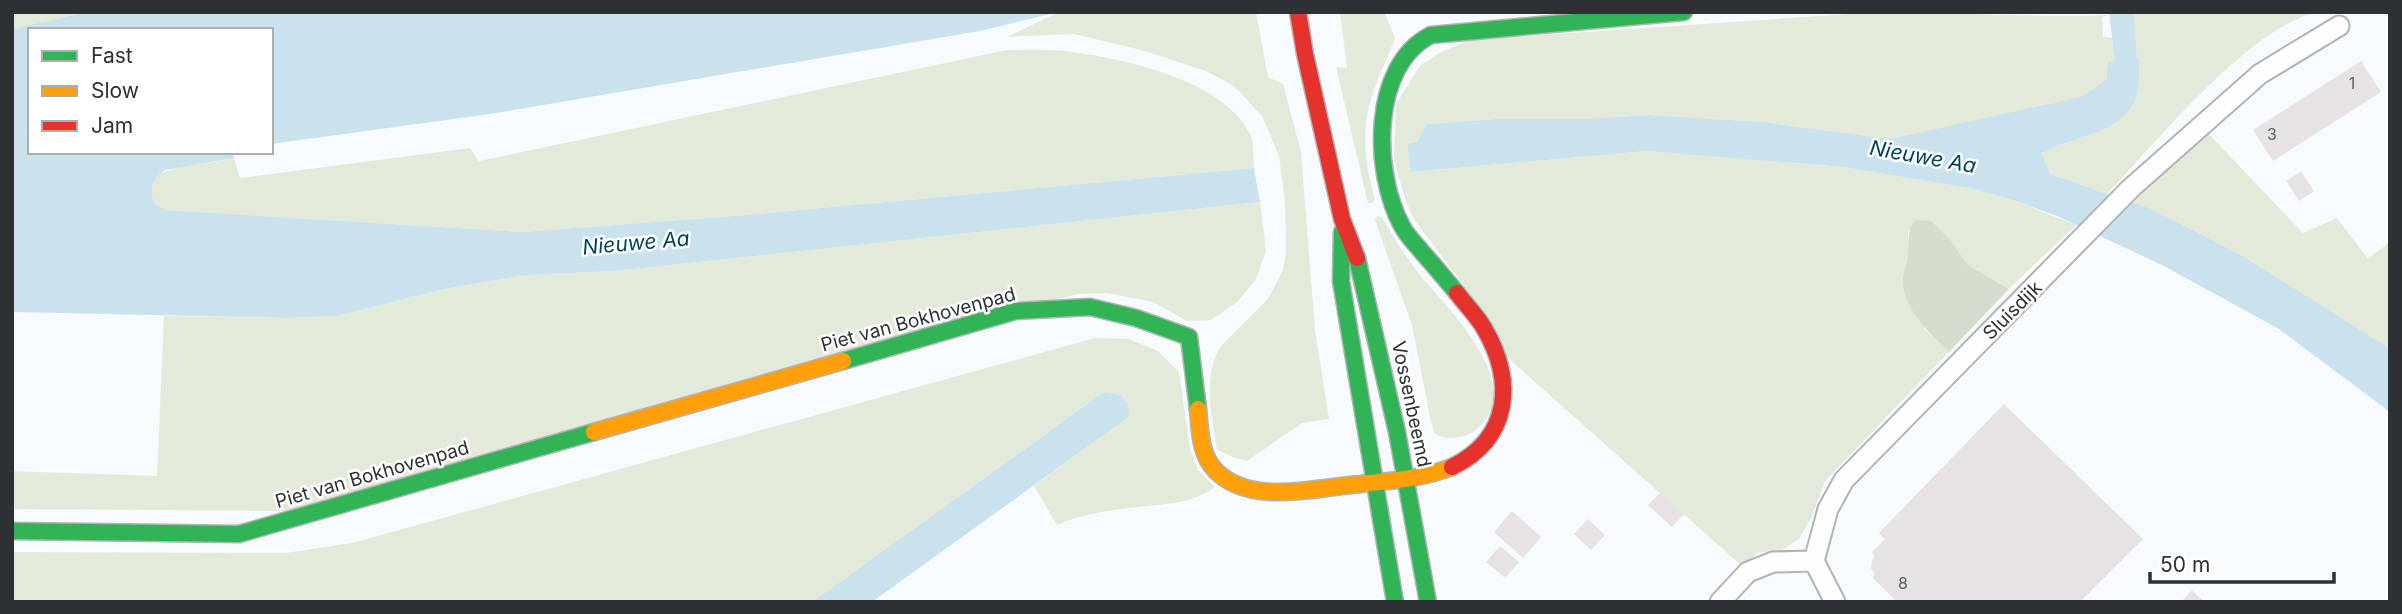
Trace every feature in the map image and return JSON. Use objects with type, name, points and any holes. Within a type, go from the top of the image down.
[{"type":"street","name":"Vossenbeemd","points":[[1298,12],[1342,219],[1361,268],[1406,479],[1428,602]]},
{"type":"street","name":"Piet van Bokhovenpad","points":[[12,531],[239,534],[1016,312],[1090,307],[1136,318],[1189,337],[1202,447],[1215,472],[1240,486],[1268,491],[1306,491],[1428,476],[1460,464],[1492,436],[1506,392],[1500,363],[1483,326],[1403,229],[1390,199],[1382,161],[1382,125],[1387,97],[1398,66],[1414,42],[1431,35],[1684,12]]},
{"type":"street","name":"Sluisdijk","points":[[1814,561],[1828,509],[1844,480],[2131,188],[2260,74],[2339,26]]},
{"type":"street","name":"Vossenbeemd","points":[[1342,219],[1341,281],[1395,602]]},
{"type":"street","points":[[1720,602],[1748,572],[1773,562],[1814,561],[1835,602]]},
{"type":"green space","points":[[12,12],[87,12],[12,29]]},
{"type":"green space","points":[[1059,12],[1256,12],[1268,77],[1283,84],[1301,152],[1315,330],[1329,419],[1302,423],[1247,461],[1217,450],[1210,397],[1215,358],[1221,346],[1268,299],[1283,270],[1286,252],[1285,202],[1279,156],[1262,116],[1234,86],[1206,71],[1141,50],[1074,34],[1007,37]]},
{"type":"green space","points":[[1340,12],[1384,12],[1395,37],[1375,86],[1367,115],[1366,151],[1375,199],[1373,203],[1368,203],[1336,67],[1347,68]]},
{"type":"green space","points":[[1878,12],[2109,15],[2102,17],[2103,37],[2113,38],[2115,60],[2108,61],[2106,80],[2081,98],[1888,139],[1764,122],[1649,115],[1581,119],[1496,119],[1427,124],[1417,142],[1407,144],[1411,172],[1647,151],[1843,167],[1969,188],[2013,200],[2076,225],[2009,289],[1968,265],[1951,241],[1908,230],[1908,253],[1903,281],[1925,329],[1949,352],[1825,481],[1812,516],[1799,539],[1782,550],[1757,553],[1743,567],[1509,359],[1466,288],[1413,218],[1394,159],[1396,104],[1420,66],[1439,53],[1470,40]]},
{"type":"green space","points":[[2321,12],[2295,20],[2266,37],[2237,60],[2178,117],[2107,194],[2050,174],[2042,153],[2104,129],[2125,114],[2133,103],[2138,87],[2140,59],[2137,58],[2134,13]]},
{"type":"green space","points":[[1007,50],[1056,50],[1094,55],[1146,67],[1198,87],[1238,117],[1251,136],[1254,168],[746,215],[522,232],[166,210],[154,203],[152,192],[155,178],[168,170],[234,158],[240,178],[470,148],[479,161]]},
{"type":"green space","points":[[2205,130],[2303,233],[2337,218],[2368,259],[2390,242],[2390,349],[2241,255],[2154,210],[2132,203]]},
{"type":"green space","points":[[1260,202],[1266,251],[1256,279],[1237,302],[1211,320],[1187,321],[1153,302],[1108,293],[1077,294],[288,511],[12,509],[12,471],[157,476],[164,316],[337,316],[444,289],[526,275],[614,271]]},
{"type":"green space","points":[[1377,216],[1382,217],[1415,268],[1464,328],[1479,349],[1489,371],[1494,392],[1490,412],[1476,430],[1467,435],[1450,438],[1435,434],[1412,325],[1375,220]]},
{"type":"green space","points":[[1915,220],[1931,221],[1951,241],[1968,265],[2009,289],[1949,352],[1918,319],[1904,289],[1909,235]]},
{"type":"green space","points":[[1095,338],[1129,339],[1158,351],[1179,372],[1190,449],[1198,470],[1215,487],[1188,500],[1096,513],[1057,525],[1034,486],[1130,415],[1128,404],[1121,395],[1104,392],[812,602],[12,602],[12,552],[285,553],[352,543]]},
{"type":"water","name":"Nieuwe Aa","points":[[87,12],[1059,12],[980,31],[490,114],[273,144],[273,28],[28,28],[28,154],[236,154],[234,158],[165,170],[154,181],[152,193],[154,203],[166,210],[522,232],[746,215],[1254,168],[1260,202],[614,271],[526,275],[444,289],[337,316],[287,318],[12,312],[12,29]]},
{"type":"water","name":"Nieuwe Aa","points":[[2109,12],[2134,12],[2137,58],[2140,58],[2136,98],[2126,114],[2116,122],[2042,153],[2050,174],[2154,210],[2241,255],[2390,349],[2390,412],[2279,329],[2162,265],[2057,216],[1969,188],[1843,167],[1647,151],[1411,172],[1407,144],[1417,142],[1427,124],[1496,119],[1581,119],[1649,115],[1764,122],[1889,139],[2081,97],[2106,80],[2108,61],[2115,60]]},
{"type":"water","points":[[1104,392],[1121,395],[1128,404],[1130,415],[872,602],[812,602]]},
{"type":"building","points":[[2361,61],[2381,92],[2273,161],[2253,130]]},
{"type":"building","points":[[2301,171],[2314,191],[2299,201],[2286,181]]},
{"type":"building","points":[[2004,404],[2143,539],[2080,602],[1897,602],[1873,578],[1875,573],[1871,570],[1875,557],[1872,552],[1885,539],[1879,533]]},
{"type":"building","points":[[1660,493],[1684,514],[1672,527],[1648,505]]},
{"type":"building","points":[[1512,511],[1541,537],[1523,558],[1494,532]]},
{"type":"building","points":[[1588,519],[1605,535],[1591,550],[1574,534]]},
{"type":"building","points":[[1500,546],[1519,562],[1505,578],[1486,562]]},
{"type":"building","points":[[2192,590],[2204,602],[2181,602]]},
{"type":"traffic: fast","points":[[1457,293],[1404,230],[1392,204],[1386,178],[1382,150],[1387,95],[1397,70],[1411,50],[1431,35],[1684,12]]},
{"type":"traffic: fast","points":[[1342,232],[1341,281],[1395,602]]},
{"type":"traffic: fast","points":[[1357,258],[1397,432],[1428,602]]},
{"type":"traffic: fast","points":[[843,361],[1016,311],[1090,307],[1136,318],[1189,337],[1198,409]]},
{"type":"traffic: fast","points":[[12,531],[239,534],[594,432]]},
{"type":"traffic: slow","points":[[594,432],[843,361]]},
{"type":"traffic: slow","points":[[1198,409],[1202,442],[1210,464],[1229,481],[1245,488],[1298,491],[1402,479],[1452,467]]},
{"type":"traffic: jam","points":[[1298,12],[1342,219],[1357,258]]},
{"type":"traffic: jam","points":[[1452,467],[1472,455],[1486,440],[1496,424],[1502,406],[1503,388],[1494,348],[1481,324],[1457,293]]}]
